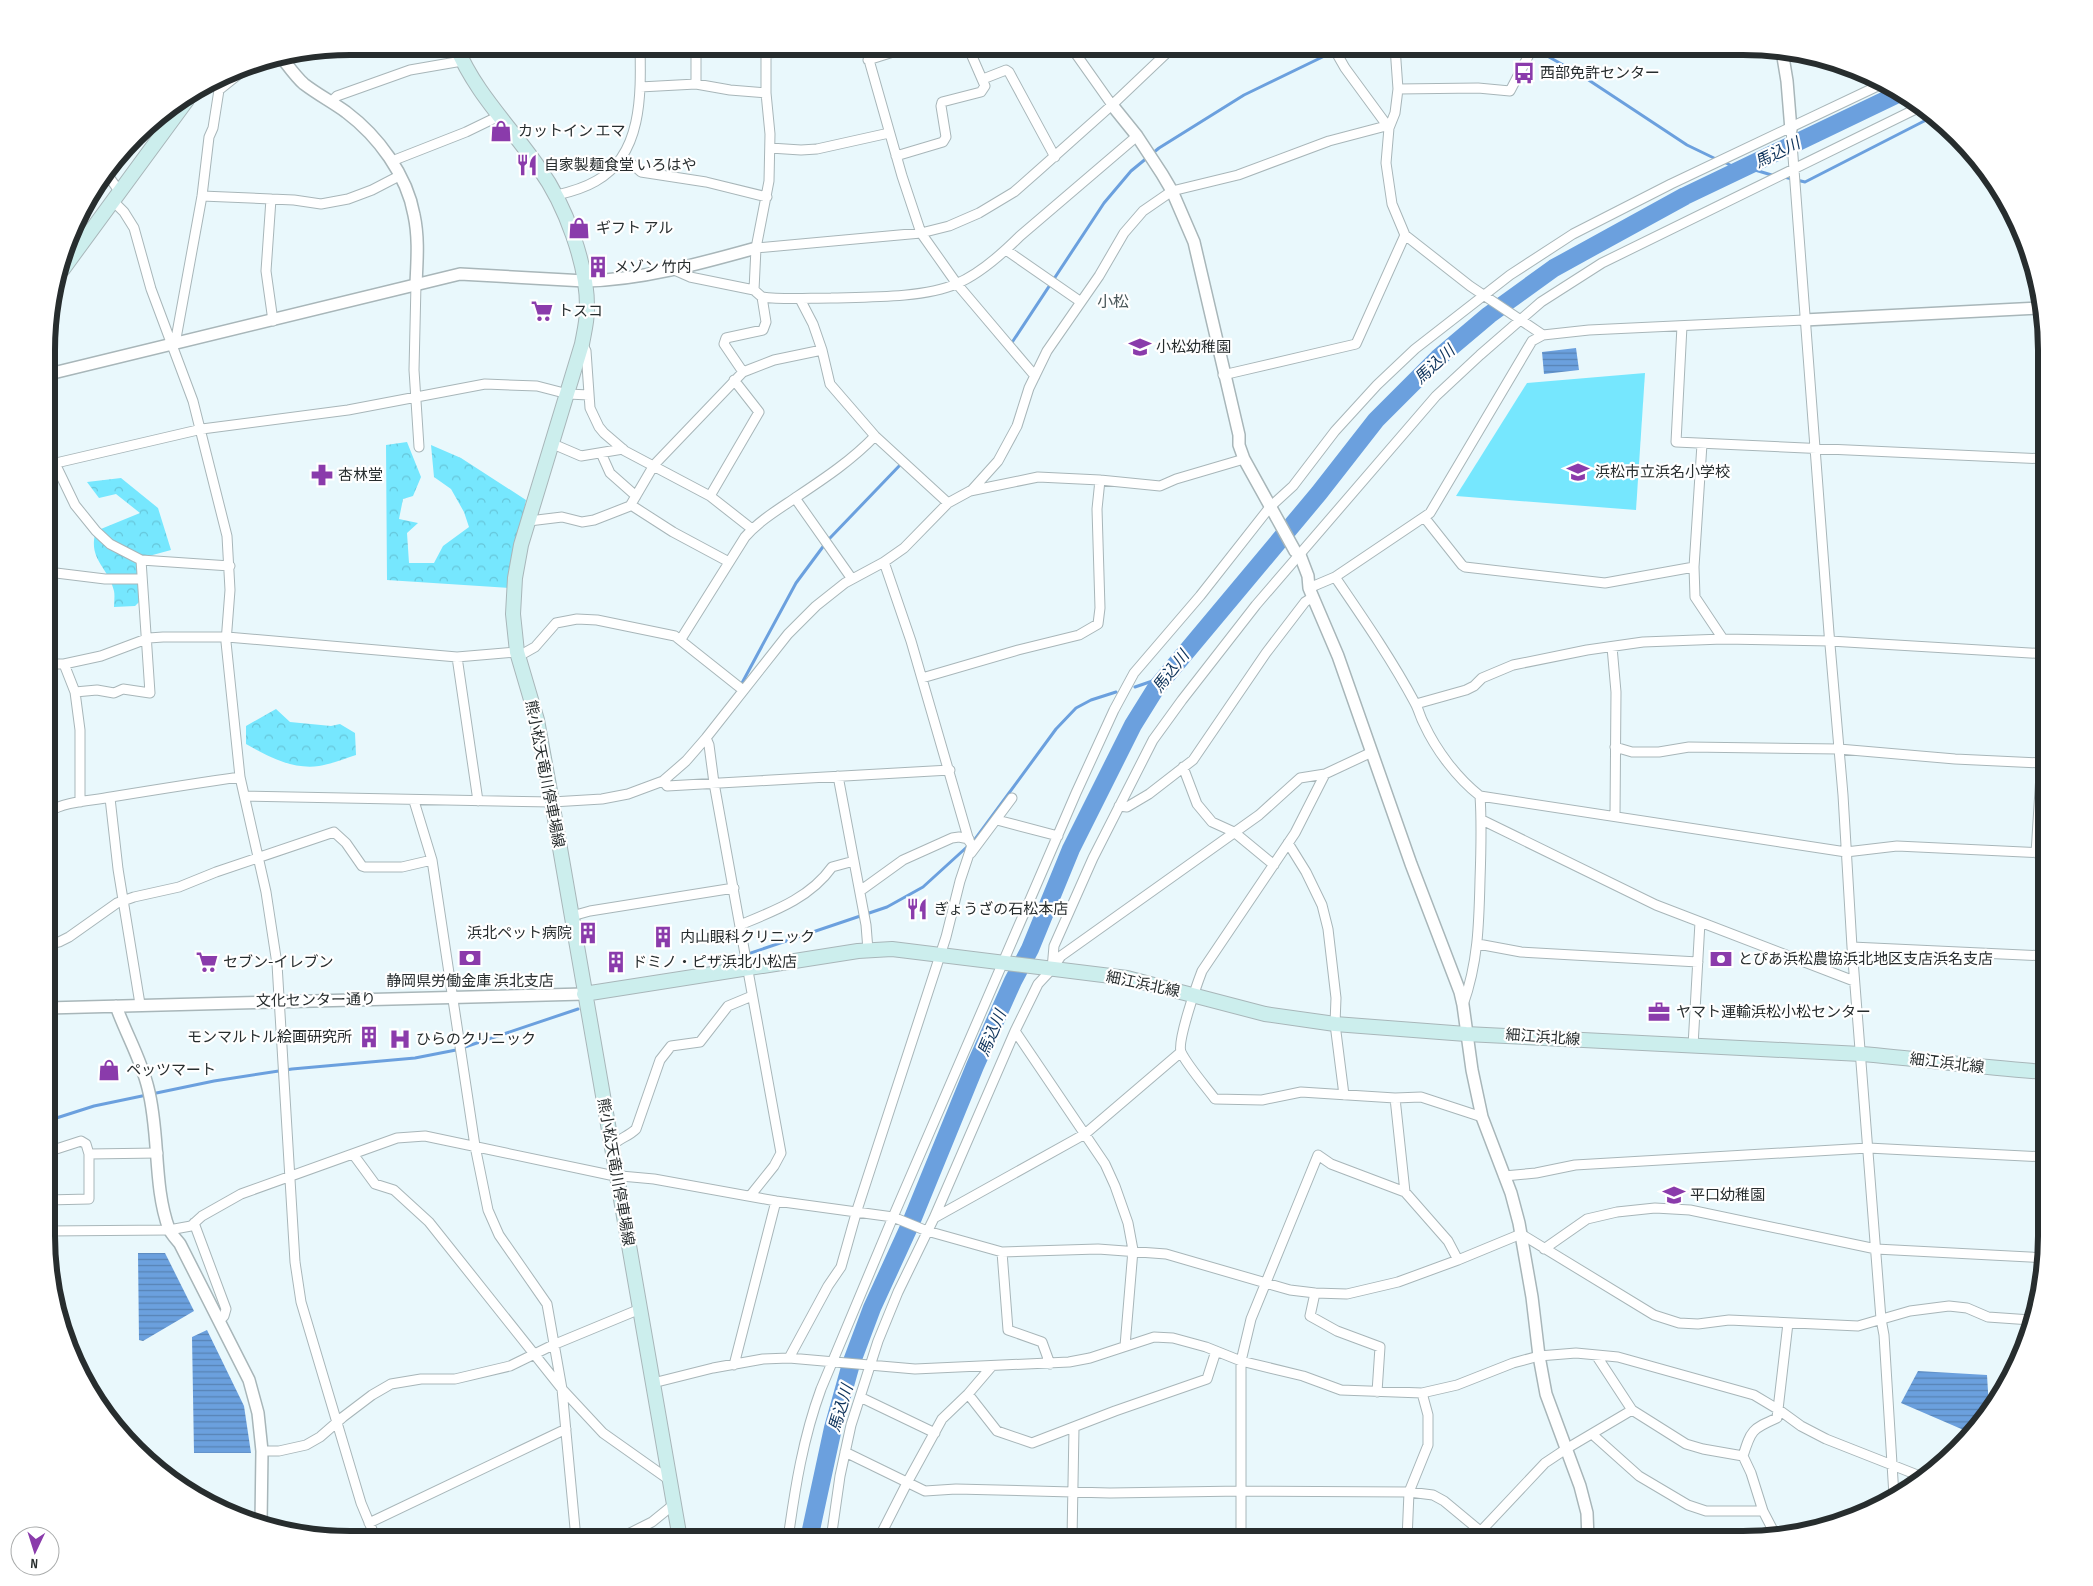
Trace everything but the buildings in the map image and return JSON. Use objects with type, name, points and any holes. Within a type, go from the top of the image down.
[{"type":"main road","name":"熊小松天竜川停車場線","points":[[460,55],[481,94],[539,168],[557,195],[569,224],[585,282],[587,311],[582,344],[521,545],[515,578],[513,614],[518,654],[537,720],[552,802],[668,1480],[679,1531]]},
{"type":"main road","points":[[69,260],[180,109]]},
{"type":"main road","points":[[584,994],[745,960],[868,950],[892,949],[1004,964]]},
{"type":"main road","name":"細江浜北線","points":[[1004,964],[1127,978],[1265,1014],[1336,1024],[1466,1034],[1861,1054],[2038,1071]]},
{"type":"street","points":[[557,195],[596,181],[615,167],[624,156],[638,116],[640,55]]},
{"type":"street","points":[[696,55],[696,84]]},
{"type":"street","points":[[754,290],[756,248],[768,197],[770,148],[766,93],[766,55]]},
{"type":"street","points":[[867,55],[896,156],[921,233],[957,284],[1035,376]]},
{"type":"street","points":[[868,60],[883,55]]},
{"type":"street","points":[[896,156],[946,140],[942,102],[981,92],[985,86],[972,55]]},
{"type":"street","points":[[1077,55],[1112,105],[1137,136],[1172,191],[1196,249],[1223,375],[1244,460],[1308,576],[1311,592],[1338,656],[1463,1005],[1466,1034],[1482,1117],[1520,1224],[1546,1394],[1580,1486],[1587,1513],[1588,1531]]},
{"type":"street","points":[[55,373],[416,284],[466,274],[585,282],[606,280],[674,270],[756,248],[921,233],[960,222],[988,209],[1014,192],[1112,105],[1165,55]]},
{"type":"street","points":[[1337,55],[1388,127]]},
{"type":"street","points":[[1396,55],[1398,89],[1395,113],[1388,127],[1386,162],[1389,192],[1405,235],[1484,295],[1521,320],[1533,331],[1543,335]]},
{"type":"street","points":[[1398,89],[1478,88],[1510,91],[1529,55]]},
{"type":"street","points":[[1783,58],[1791,129],[1804,320],[1839,749],[1854,981],[1880,1319],[1884,1335],[1894,1489]]},
{"type":"street","points":[[331,102],[337,96],[410,70],[462,61]]},
{"type":"street","points":[[286,63],[303,83],[368,130],[392,161],[410,196],[415,216],[417,240],[414,370],[418,447]]},
{"type":"street","points":[[983,79],[1006,70],[1009,72],[1055,156]]},
{"type":"street","points":[[173,345],[202,196],[209,137],[213,128],[219,90],[231,80]]},
{"type":"street","points":[[640,86],[696,84],[730,90],[766,93]]},
{"type":"street","points":[[789,1531],[797,1476],[810,1417],[1058,836],[1114,710],[1134,673],[1293,486],[1334,431],[1377,385],[1415,349],[1510,275],[1573,234],[1671,184],[1791,129],[1876,87]]},
{"type":"street","points":[[1048,969],[1054,946],[1093,858],[1153,740],[1297,553],[1436,396],[1480,354],[1541,302],[1602,263],[1914,110]]},
{"type":"street","points":[[392,161],[466,132],[499,116]]},
{"type":"street","points":[[970,491],[998,461],[1017,426],[1035,376],[1048,351],[1115,250],[1124,233],[1143,211],[1172,191],[1238,175],[1329,141],[1388,127]]},
{"type":"street","points":[[770,148],[817,149],[889,132]]},
{"type":"street","points":[[674,270],[690,277],[754,290],[762,297],[875,297],[937,291],[957,284],[1006,250],[1137,136]]},
{"type":"street","points":[[624,156],[641,172],[706,182],[768,197]]},
{"type":"street","points":[[202,196],[271,199],[321,204],[372,190],[399,176]]},
{"type":"street","points":[[109,180],[115,196],[134,228],[151,290],[193,401],[202,429],[227,536],[230,566],[227,637],[240,778],[273,927],[280,1002],[295,1262],[301,1302],[361,1503],[372,1531]]},
{"type":"street","points":[[271,199],[266,271],[273,320]]},
{"type":"street","points":[[1223,375],[1356,344],[1405,235]]},
{"type":"street","points":[[1006,250],[1080,302]]},
{"type":"street","points":[[742,372],[724,344],[724,340],[763,330],[766,322],[762,297]]},
{"type":"street","points":[[800,298],[813,324],[822,350],[830,384],[875,436],[948,503]]},
{"type":"street","points":[[1119,806],[1127,807],[1149,794],[1193,760],[1266,653],[1311,592],[1430,513],[1532,341],[1543,335],[1589,330],[2034,308]]},
{"type":"street","points":[[1682,326],[1676,442],[2038,459]]},
{"type":"street","points":[[582,344],[586,351],[590,408],[599,427],[623,449],[710,496],[752,529]]},
{"type":"street","points":[[529,520],[562,517],[582,522],[617,512],[631,504],[654,465],[742,372],[774,360],[822,350]]},
{"type":"street","points":[[710,496],[760,412],[734,380]]},
{"type":"street","points":[[230,566],[141,560],[110,544],[96,531],[75,505],[56,463],[202,429],[348,410],[485,384],[537,386],[568,394],[589,395]]},
{"type":"street","points":[[681,639],[752,529],[770,514],[847,463],[875,436]]},
{"type":"street","points":[[553,444],[581,456],[623,449]]},
{"type":"street","points":[[1702,444],[1694,567],[1695,597],[1723,639]]},
{"type":"street","points":[[601,453],[610,473],[636,496]]},
{"type":"street","points":[[245,796],[414,801],[552,802],[628,794],[663,781],[686,761],[788,634],[816,606],[852,579],[884,562],[904,548],[948,503],[970,491],[1038,478],[1100,480],[1160,486],[1176,479],[1244,460]]},
{"type":"street","points":[[922,678],[1018,650],[1079,636],[1098,624],[1100,608],[1097,508],[1100,480]]},
{"type":"street","points":[[795,498],[852,579]]},
{"type":"street","points":[[631,504],[674,532],[729,562]]},
{"type":"street","points":[[1424,516],[1462,566],[1605,584],[1694,567]]},
{"type":"street","points":[[75,692],[97,690],[114,693],[123,689],[150,693],[141,560]]},
{"type":"street","points":[[884,562],[950,770],[970,846]]},
{"type":"street","points":[[55,573],[105,579],[142,579]]},
{"type":"street","points":[[1335,577],[1363,618],[1416,704],[1424,724],[1443,757],[1472,790],[1480,796],[1846,852],[1896,846],[2036,853],[2038,817]]},
{"type":"street","points":[[55,664],[64,664],[102,656],[147,638],[163,637],[227,637],[457,657],[518,654],[535,647],[556,623],[577,619],[597,620],[675,636],[743,690]]},
{"type":"street","points":[[1416,704],[1466,690],[1474,686],[1482,678],[1512,665],[1644,642],[1723,639],[1830,641],[2038,654]]},
{"type":"street","points":[[1612,647],[1616,692],[1614,815]]},
{"type":"street","points":[[457,657],[478,801]]},
{"type":"street","points":[[64,664],[75,692],[80,730],[80,802]]},
{"type":"street","points":[[706,738],[709,745],[780,1153],[774,1166],[750,1196]]},
{"type":"street","points":[[1614,747],[1632,752],[1659,752],[1688,747],[1839,749],[1955,759],[2038,762]]},
{"type":"street","points":[[832,1531],[845,1452],[860,1397],[866,1365],[924,1230],[934,1218],[1015,1031],[1038,984],[1048,969],[1061,956],[1279,798],[1300,778],[1325,774],[1372,752]]},
{"type":"street","points":[[1183,767],[1197,804],[1212,822],[1234,832],[1274,865]]},
{"type":"street","points":[[663,781],[668,786],[950,770]]},
{"type":"street","points":[[1325,774],[1288,843],[1202,971],[1179,1042],[1181,1052],[1215,1099],[1262,1100],[1301,1092],[1395,1098],[1421,1097],[1482,1117]]},
{"type":"street","points":[[838,776],[860,891],[868,950]]},
{"type":"street","points":[[55,809],[80,802],[151,789],[240,778]]},
{"type":"street","points":[[1463,1005],[1478,944],[1482,820],[1480,796]]},
{"type":"street","points":[[110,798],[123,901],[140,1004]]},
{"type":"street","points":[[789,1358],[828,1286],[841,1267],[857,1210],[925,1003],[938,954],[946,937],[970,846],[997,820],[1012,798]]},
{"type":"street","points":[[414,801],[432,860],[475,1146],[488,1210],[499,1235],[547,1304],[562,1389],[575,1531]]},
{"type":"street","points":[[997,820],[1058,836]]},
{"type":"street","points":[[1482,820],[1656,904],[1854,981]]},
{"type":"street","points":[[55,943],[69,937],[103,911],[123,901],[179,887],[216,872],[334,832],[346,843],[362,866],[365,867],[402,866],[432,860]]},
{"type":"street","points":[[860,891],[909,856],[952,838],[959,837],[970,846]]},
{"type":"street","points":[[1288,843],[1306,872],[1322,905],[1328,928],[1344,1095]]},
{"type":"street","points":[[740,925],[804,895],[827,875],[832,867],[854,861]]},
{"type":"street","points":[[572,916],[608,908],[734,888]]},
{"type":"street","points":[[1693,1046],[1700,922]]},
{"type":"street","points":[[1478,944],[1521,952],[1698,962]]},
{"type":"street","points":[[1852,947],[2038,956]]},
{"type":"street","name":"文化センター通り","points":[[55,1008],[140,1004],[584,994]]},
{"type":"street","points":[[612,1146],[618,1139],[628,1137],[636,1129],[660,1060],[671,1046],[700,1042],[728,1006],[752,996]]},
{"type":"street","points":[[116,1006],[137,1054],[148,1088],[158,1152],[162,1197],[169,1230],[180,1244],[249,1380],[258,1413],[262,1451],[261,1517]]},
{"type":"street","points":[[1015,1031],[1105,1164],[1128,1223],[1134,1250],[1124,1346]]},
{"type":"street","points":[[934,1218],[1085,1134],[1181,1052]]},
{"type":"street","points":[[1395,1098],[1405,1192]]},
{"type":"street","points":[[55,1231],[169,1230],[186,1228],[202,1216],[241,1194],[396,1138],[414,1135],[616,1175],[654,1179],[750,1196],[857,1210],[894,1217],[924,1230],[1002,1252],[1098,1249],[1134,1250],[1166,1254],[1266,1284],[1290,1290],[1315,1293],[1347,1294],[1380,1287],[1458,1260],[1521,1234]]},
{"type":"street","points":[[55,1149],[81,1141],[86,1144],[89,1154],[89,1199],[55,1200]]},
{"type":"street","points":[[1504,1176],[1536,1173],[1575,1165],[1868,1148],[2038,1157]]},
{"type":"street","points":[[89,1154],[158,1152]]},
{"type":"street","points":[[353,1154],[376,1184],[394,1190],[429,1222],[562,1389],[603,1433],[668,1480]]},
{"type":"street","points":[[1242,1531],[1241,1360],[1251,1319],[1318,1155],[1331,1164],[1405,1192],[1448,1242],[1458,1260]]},
{"type":"street","points":[[734,1365],[776,1200]]},
{"type":"street","points":[[1544,1249],[1587,1220],[1617,1212],[1656,1208],[1690,1210],[1876,1248],[2037,1257]]},
{"type":"street","points":[[194,1223],[225,1306],[224,1316],[219,1321]]},
{"type":"street","points":[[1521,1234],[1654,1314],[1680,1323],[1698,1324],[1728,1320],[1858,1326],[1910,1311],[1949,1306],[1967,1308],[1988,1318],[2026,1320]]},
{"type":"street","points":[[1002,1252],[1008,1330],[1042,1342],[1050,1364]]},
{"type":"street","points":[[1315,1293],[1310,1316],[1380,1347],[1377,1392]]},
{"type":"street","points":[[262,1451],[279,1451],[306,1445],[320,1437],[336,1422],[372,1395],[392,1384],[421,1379],[455,1379],[510,1366],[553,1345],[640,1309]]},
{"type":"street","points":[[1772,1529],[1763,1511],[1751,1473],[1743,1456],[1749,1435],[1758,1426],[1777,1418],[1788,1323]]},
{"type":"street","points":[[653,1384],[734,1365],[789,1358],[915,1369],[1050,1364],[1090,1358],[1154,1337],[1173,1338],[1241,1360],[1303,1376],[1341,1390],[1422,1393],[1457,1384],[1513,1363],[1539,1356],[1576,1353],[1618,1357],[1691,1376],[1754,1396],[1779,1410],[1801,1426],[1826,1439],[1916,1475]]},
{"type":"street","points":[[968,1394],[996,1431],[1032,1443],[1115,1411],[1207,1379],[1216,1351]]},
{"type":"street","points":[[1596,1355],[1632,1410],[1686,1444],[1743,1456]]},
{"type":"street","points":[[883,1531],[942,1419],[968,1394],[992,1366]]},
{"type":"street","points":[[1407,1531],[1409,1492],[1428,1445],[1428,1415],[1422,1393]]},
{"type":"street","points":[[860,1397],[935,1433]]},
{"type":"street","points":[[845,1452],[908,1481],[925,1491],[956,1489],[1110,1493],[1242,1490],[1409,1492],[1433,1495],[1444,1501],[1481,1531],[1504,1509],[1545,1463],[1632,1410]]},
{"type":"street","points":[[1072,1531],[1074,1428]]},
{"type":"street","points":[[369,1523],[566,1430]]},
{"type":"street","points":[[1592,1434],[1639,1476],[1688,1505],[1706,1511],[1763,1511]]},
{"type":"street","points":[[634,1531],[652,1522],[674,1505]]},
{"type":"green space","points":[[1645,373],[1636,510],[1456,496],[1527,383]]},
{"type":"green space","points":[[407,442],[421,477],[413,496],[403,499],[399,519],[418,523],[407,533],[409,563],[434,563],[443,546],[469,527],[464,512],[451,489],[434,477],[431,445],[461,458],[526,500],[510,588],[387,580],[386,445]]},
{"type":"green space","points":[[121,478],[158,508],[171,550],[138,559],[141,600],[135,606],[114,607],[114,593],[111,583],[94,549],[96,531],[140,513],[116,494],[99,498],[87,482]]},
{"type":"green space","points":[[276,709],[290,722],[331,726],[340,724],[355,733],[356,755],[333,763],[309,767],[281,761],[246,744],[246,726]]},
{"type":"shaded area","points":[[1576,348],[1579,370],[1544,374],[1542,352]]},
{"type":"shaded area","points":[[138,1253],[165,1253],[194,1311],[143,1341],[139,1340]]},
{"type":"shaded area","points":[[207,1330],[244,1406],[251,1453],[194,1453],[192,1337]]},
{"type":"shaded area","points":[[1918,1371],[1987,1375],[1988,1399],[1965,1430],[1901,1403]]},
{"type":"waterway","points":[[1011,344],[1104,203],[1131,171],[1159,148],[1244,95],[1326,55]]},
{"type":"waterway","points":[[1545,55],[1581,75],[1687,145],[1718,160]]},
{"type":"waterway","name":"馬込川","points":[[811,1531],[833,1428],[851,1364],[872,1308],[910,1225],[975,1066],[1013,981],[1030,949],[1071,849],[1133,725],[1156,688],[1319,493],[1376,420],[1438,358],[1489,315],[1554,268],[1685,196],[1893,97]]},
{"type":"waterway","points":[[1784,177],[1805,182],[1927,120]]},
{"type":"waterway","name":"馬込川","points":[[1724,162],[1734,167],[1745,167],[1775,176]]},
{"type":"waterway","points":[[830,538],[902,463]]},
{"type":"waterway","points":[[742,683],[796,583],[825,544]]},
{"type":"waterway","points":[[1135,687],[1164,677]]},
{"type":"waterway","points":[[973,842],[1056,729],[1076,708],[1091,700],[1116,692]]},
{"type":"waterway","points":[[724,962],[887,907],[923,887],[968,846]]},
{"type":"waterway","points":[[55,1118],[94,1106],[214,1081],[292,1069],[415,1058],[456,1050],[578,1009]]},
{"type":"place","name":"西部免許センター","points":[[1524,73]]},
{"type":"place","name":"カットイン エマ","points":[[501,131]]},
{"type":"place","name":"自家製麺食堂 いろはや","points":[[527,165]]},
{"type":"place","name":"ギフト アル","points":[[579,228]]},
{"type":"place","name":"メゾン 竹内","points":[[598,267]]},
{"type":"place","name":"トスコ","points":[[542,311]]},
{"type":"place","name":"小松幼稚園","points":[[1140,347]]},
{"type":"place","name":"浜松市立浜名小学校","points":[[1578,472]]},
{"type":"place","name":"杏林堂","points":[[322,475]]},
{"type":"place","name":"ぎょうざの石松本店","points":[[917,909]]},
{"type":"place","name":"浜北ペット病院","points":[[588,933]]},
{"type":"place","name":"内山眼科クリニック","points":[[663,937]]},
{"type":"place","name":"静岡県労働金庫 浜北支店","points":[[470,958]]},
{"type":"place","name":"とぴあ浜松農協浜北地区支店浜名支店","points":[[1721,959]]},
{"type":"place","name":"セブン-イレブン","points":[[207,962]]},
{"type":"place","name":"ドミノ・ピザ浜北小松店","points":[[616,962]]},
{"type":"place","name":"ヤマト運輸浜松小松センター","points":[[1659,1012]]},
{"type":"place","name":"モンマルトル絵画研究所","points":[[369,1037]]},
{"type":"place","name":"ひらのクリニック","points":[[400,1039]]},
{"type":"place","name":"ペッツマート","points":[[109,1070]]},
{"type":"place","name":"平口幼稚園","points":[[1674,1195]]},
{"type":"district","name":"小松","points":[[1113,301]]}]
